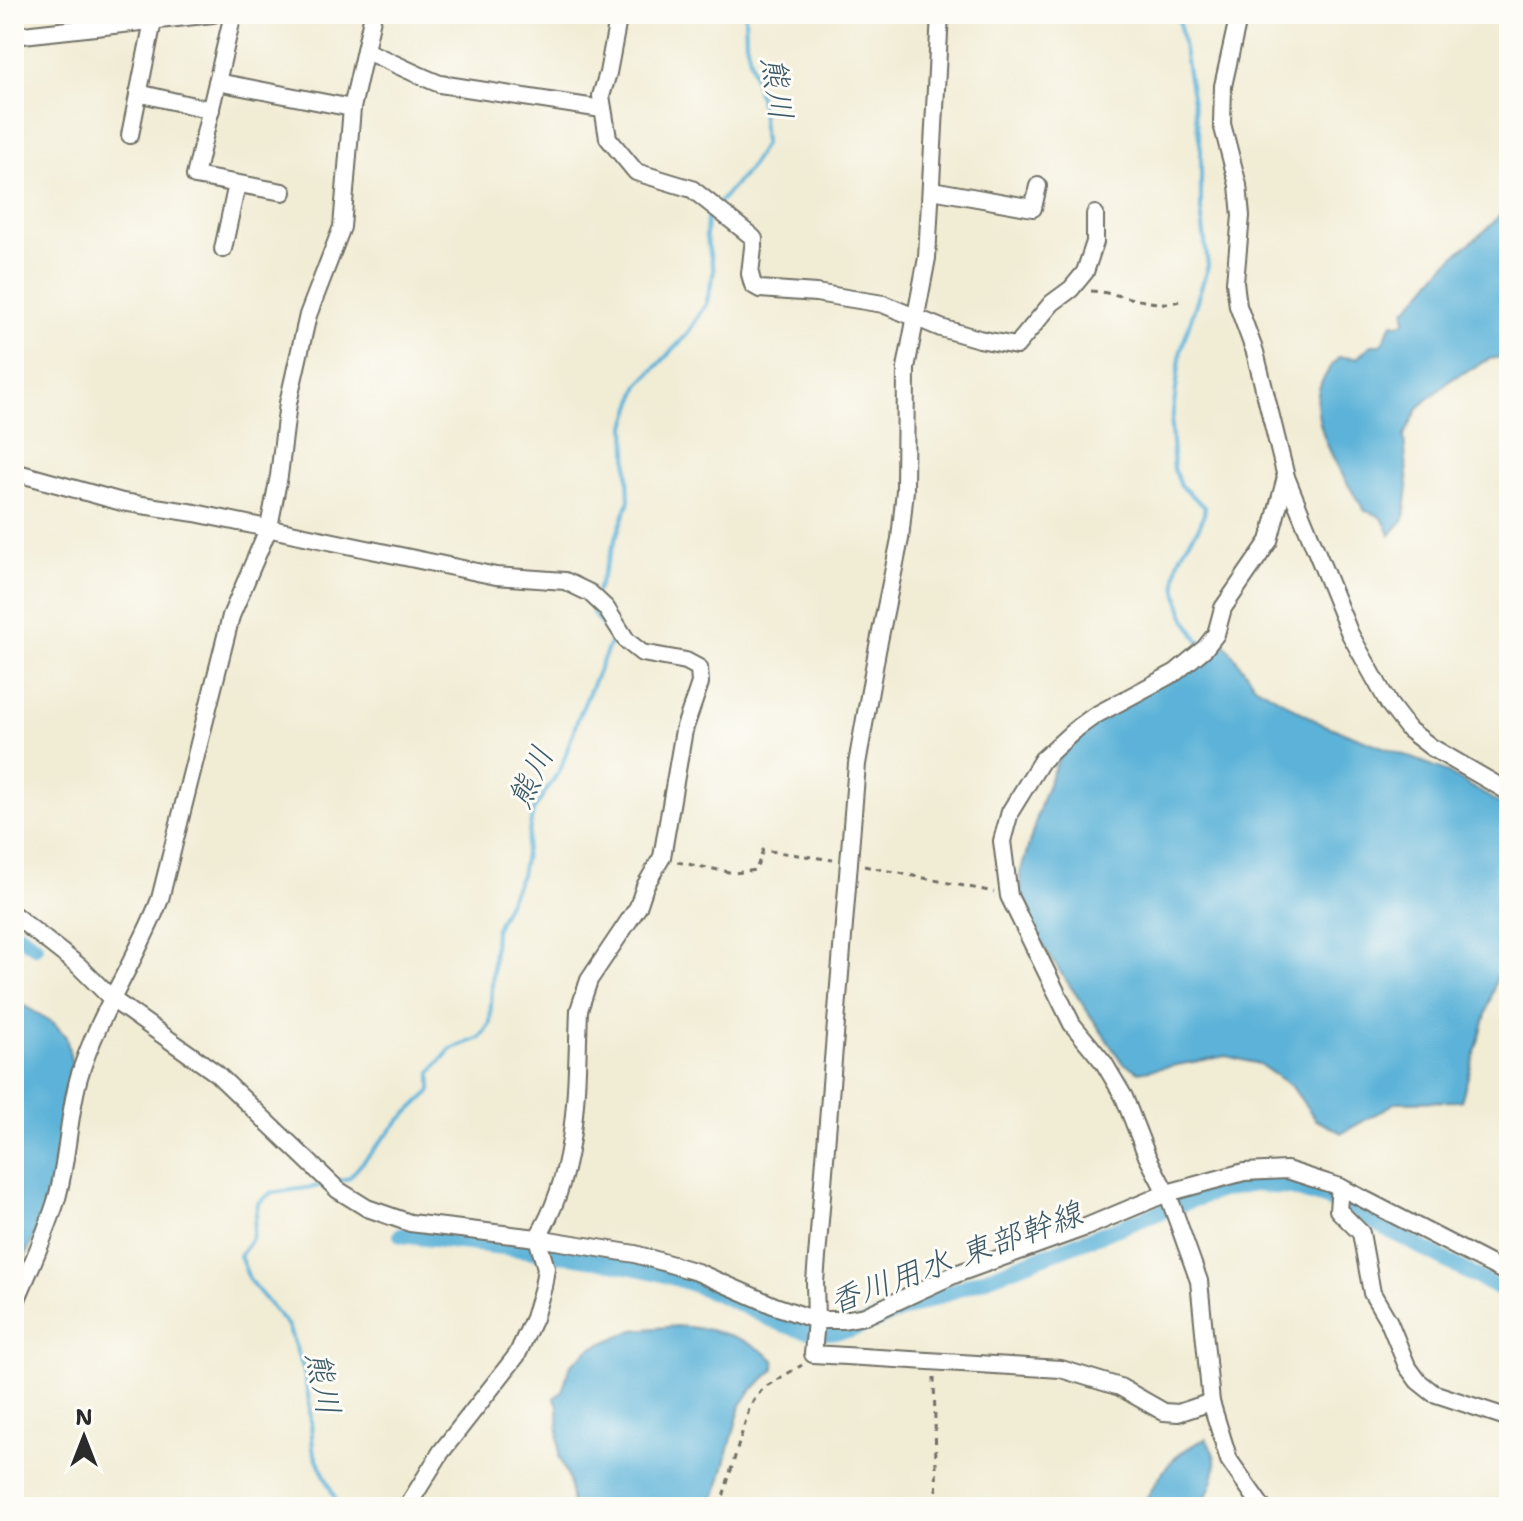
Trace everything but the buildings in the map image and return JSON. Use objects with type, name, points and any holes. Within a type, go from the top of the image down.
[{"type":"street","points":[[14,36],[213,14]]},
{"type":"street","points":[[233,14],[195,176],[283,192]]},
{"type":"street","points":[[14,1306],[57,1196],[79,1079],[92,1042],[147,934],[160,899],[231,616],[269,527],[288,403],[308,315],[342,227],[352,108],[373,14]]},
{"type":"street","points":[[619,14],[601,96],[608,138],[636,172],[692,189],[754,239],[750,274],[753,285],[760,289],[816,293],[883,304],[979,339],[1016,346],[1052,303],[1071,289],[1085,272],[1095,242],[1095,214]]},
{"type":"street","points":[[940,14],[927,258],[906,368],[905,490],[900,539],[857,764],[815,1282],[813,1354],[1061,1369],[1120,1387],[1164,1412],[1178,1413],[1211,1402]]},
{"type":"street","points":[[1239,14],[1223,86],[1222,124],[1238,185],[1241,216],[1235,282],[1238,306],[1255,352],[1286,477],[1350,634],[1389,704],[1409,730],[1431,747],[1509,792]]},
{"type":"street","points":[[130,135],[153,21]]},
{"type":"street","points":[[365,51],[406,66],[419,76],[440,84],[602,109]]},
{"type":"street","points":[[217,82],[352,108]]},
{"type":"street","points":[[138,93],[211,110]]},
{"type":"street","points":[[223,249],[237,184]]},
{"type":"street","points":[[932,190],[1033,208],[1038,186]]},
{"type":"street","points":[[14,472],[122,502],[269,527],[496,576],[565,581],[596,598],[627,641],[642,653],[686,661],[699,668],[700,683],[684,730],[662,857],[645,886],[638,907],[589,980],[583,994],[579,1010],[572,1130],[553,1214],[537,1238]]},
{"type":"street","points":[[1262,1507],[1229,1460],[1211,1402],[1199,1281],[1171,1201],[1147,1156],[1124,1097],[1107,1068],[1072,1024],[1009,896],[1002,841],[1010,812],[1042,760],[1094,716],[1176,672],[1205,648],[1216,634],[1223,608],[1269,541],[1286,477]]},
{"type":"street","points":[[14,915],[79,966],[112,999],[216,1073],[338,1190],[367,1208],[410,1223],[537,1238],[635,1254],[730,1284],[775,1306],[816,1320],[843,1320],[865,1316],[956,1274],[1086,1227],[1171,1201],[1210,1180],[1270,1169],[1287,1170],[1340,1187],[1509,1274]]},
{"type":"street","points":[[1340,1187],[1338,1210],[1361,1233],[1372,1293],[1389,1322],[1407,1366],[1418,1381],[1433,1393],[1509,1418]]},
{"type":"street","points":[[407,1507],[441,1452],[517,1355],[523,1343],[534,1318],[546,1268],[537,1238]]},
{"type":"path","points":[[1071,289],[1118,294],[1149,302],[1179,301]]},
{"type":"path","points":[[662,857],[734,873],[756,870],[763,850],[848,862],[1009,896]]},
{"type":"path","points":[[720,1507],[750,1406],[763,1388],[801,1366],[813,1354]]},
{"type":"path","points":[[934,1361],[937,1507]]},
{"type":"water","points":[[1509,200],[1509,356],[1489,359],[1452,379],[1419,407],[1404,436],[1408,488],[1404,519],[1390,535],[1382,518],[1365,511],[1331,453],[1319,419],[1319,389],[1339,357],[1357,358],[1371,345],[1380,345],[1393,323],[1405,321],[1405,310],[1455,255],[1497,219]]},
{"type":"water","points":[[1218,634],[1255,685],[1322,724],[1441,769],[1509,809],[1509,891],[1498,923],[1500,966],[1461,1101],[1397,1102],[1342,1133],[1316,1120],[1292,1087],[1259,1064],[1226,1056],[1139,1072],[1122,1062],[1034,933],[1021,898],[1020,874],[1044,794],[1062,750],[1088,725]]},
{"type":"water","points":[[14,1000],[54,1023],[66,1037],[72,1064],[62,1102],[59,1153],[44,1213],[14,1283]]},
{"type":"water","points":[[678,1326],[741,1339],[774,1360],[775,1369],[741,1405],[713,1507],[572,1507],[569,1480],[559,1457],[558,1405],[554,1398],[562,1392],[570,1365],[591,1348],[634,1330]]},
{"type":"water","points":[[1206,1439],[1214,1457],[1215,1473],[1201,1507],[1141,1507],[1175,1458]]},
{"type":"waterway","name":"熊川","points":[[717,205],[749,169],[764,144],[761,105],[746,42],[745,14]]},
{"type":"waterway","points":[[1178,14],[1201,149],[1201,211],[1208,266],[1181,350],[1171,428],[1174,470],[1181,486],[1205,507],[1199,526],[1182,553],[1176,576],[1183,612],[1201,643]]},
{"type":"waterway","name":"熊川","points":[[597,591],[629,501],[626,426],[639,385],[685,337],[706,305],[714,271],[706,237],[707,218],[712,212]]},
{"type":"waterway","name":"熊川","points":[[335,1182],[349,1178],[398,1122],[431,1091],[431,1072],[451,1049],[480,1038],[490,1023],[495,930],[521,875],[533,811],[561,768],[578,718],[612,639],[593,613],[595,604]]},
{"type":"waterway","name":"香川用水 東部幹線","points":[[14,931],[35,946]]},
{"type":"waterway","name":"香川用水 東部幹線","points":[[401,1235],[545,1252],[643,1270],[705,1289],[786,1326],[831,1332],[850,1330],[1189,1201],[1222,1190],[1255,1184],[1291,1188],[1325,1198],[1509,1294]]},
{"type":"waterway","name":"熊川","points":[[327,1185],[271,1193],[258,1203],[252,1238],[240,1256],[250,1281],[288,1326],[304,1371],[313,1450],[339,1507]]}]
